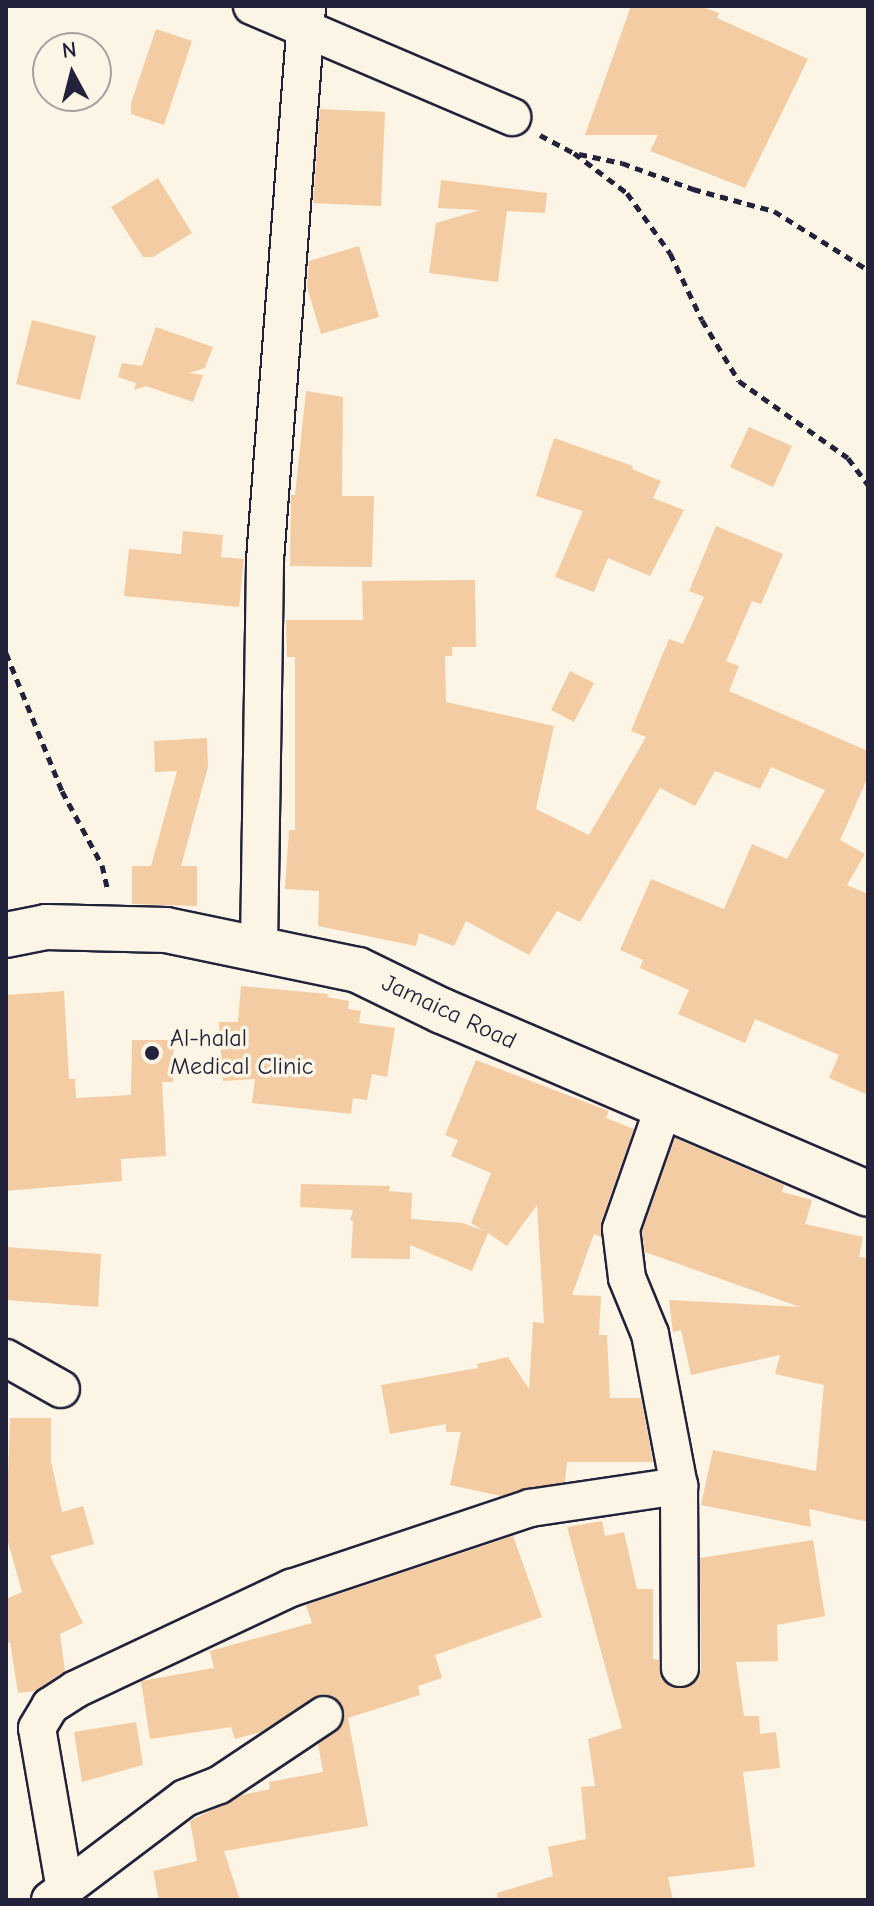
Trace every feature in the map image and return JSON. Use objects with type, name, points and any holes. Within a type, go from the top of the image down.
[{"type":"street","points":[[252,6],[307,18],[512,117]]},
{"type":"street","points":[[259,946],[265,560],[307,18]]},
{"type":"street","name":"Jamaica Road","points":[[6,935],[46,927],[116,926],[166,930],[259,946],[358,970],[442,1011],[868,1194]]},
{"type":"street","points":[[664,1106],[621,1229],[627,1278],[650,1334],[679,1486],[680,1668]]},
{"type":"street","points":[[6,1358],[61,1389]]},
{"type":"street","points":[[58,1895],[37,1728],[50,1706],[76,1689],[291,1588],[530,1508],[679,1486]]},
{"type":"street","points":[[58,1895],[185,1798],[219,1785],[324,1715]]},
{"type":"path","points":[[512,117],[574,153],[627,193],[670,253],[702,320],[739,381],[848,458],[868,485]]},
{"type":"path","points":[[574,153],[622,163],[693,189],[774,211],[868,270]]},
{"type":"path","points":[[6,653],[62,791],[102,865],[116,926]]},
{"type":"building","points":[[631,6],[699,6],[719,13],[717,18],[808,59],[745,188],[650,151],[658,135],[585,135]]},
{"type":"building","points":[[156,29],[192,41],[164,125],[131,114],[131,103]]},
{"type":"building","points":[[320,109],[385,112],[381,206],[313,203]]},
{"type":"building","points":[[158,178],[192,233],[153,257],[143,257],[111,207]]},
{"type":"building","points":[[441,180],[547,193],[545,213],[507,211],[498,282],[429,273],[436,223],[480,210],[438,208]]},
{"type":"building","points":[[359,246],[379,317],[321,334],[307,287],[309,261]]},
{"type":"building","points":[[32,320],[96,336],[80,400],[16,384]]},
{"type":"building","points":[[156,327],[213,347],[205,368],[189,373],[203,375],[193,402],[146,386],[134,390],[136,383],[118,377],[122,363],[142,366]]},
{"type":"building","points":[[306,391],[343,397],[342,496],[374,496],[372,567],[290,566],[291,495],[295,495]]},
{"type":"building","points":[[749,427],[792,446],[773,487],[730,467]]},
{"type":"building","points":[[554,438],[633,466],[632,469],[661,481],[653,498],[684,510],[650,576],[608,558],[594,592],[555,577],[583,511],[536,496]]},
{"type":"building","points":[[716,526],[783,554],[761,604],[752,601],[726,661],[739,666],[729,691],[868,751],[868,777],[840,840],[865,854],[847,885],[868,894],[868,1095],[829,1078],[839,1055],[755,1019],[745,1043],[678,1014],[689,990],[640,968],[643,960],[620,950],[651,879],[724,909],[752,844],[787,859],[825,790],[771,767],[760,789],[715,771],[695,806],[660,788],[580,922],[557,911],[529,955],[466,921],[454,946],[419,933],[416,946],[318,926],[319,891],[285,889],[289,830],[295,830],[295,657],[287,657],[286,620],[363,620],[362,581],[475,580],[476,647],[452,647],[452,656],[445,656],[446,702],[554,726],[536,809],[589,835],[646,737],[631,731],[669,639],[683,644],[704,597],[689,591]]},
{"type":"building","points":[[183,531],[223,535],[221,557],[244,559],[239,607],[124,596],[129,549],[181,554]]},
{"type":"building","points":[[570,671],[594,683],[574,722],[551,710]]},
{"type":"building","points":[[207,738],[208,767],[181,866],[197,866],[197,906],[132,904],[132,866],[151,866],[177,771],[155,772],[154,741]]},
{"type":"building","points":[[241,986],[328,994],[327,997],[349,1001],[348,1009],[361,1011],[359,1023],[395,1028],[387,1077],[372,1074],[367,1100],[353,1098],[351,1114],[252,1103],[255,1079],[223,1081],[219,1022],[238,1022]]},
{"type":"building","points":[[64,991],[69,1079],[75,1079],[76,1098],[131,1095],[132,1040],[174,1040],[173,1082],[162,1082],[166,1156],[121,1159],[122,1181],[6,1191],[6,995]]},
{"type":"building","points":[[476,1060],[609,1111],[606,1118],[634,1129],[601,1222],[601,1237],[594,1234],[572,1295],[601,1296],[599,1335],[607,1335],[610,1398],[641,1398],[653,1462],[567,1462],[565,1482],[501,1496],[450,1485],[461,1432],[446,1432],[446,1424],[390,1434],[381,1385],[478,1368],[477,1364],[508,1357],[529,1389],[533,1322],[544,1323],[537,1205],[507,1246],[488,1233],[472,1271],[410,1245],[410,1259],[351,1258],[353,1221],[350,1220],[353,1210],[300,1207],[301,1184],[390,1186],[389,1191],[412,1193],[411,1219],[463,1223],[484,1231],[471,1223],[491,1173],[451,1156],[458,1140],[445,1135]]},
{"type":"building","points":[[675,1138],[784,1185],[782,1192],[812,1200],[805,1224],[863,1237],[859,1257],[868,1258],[868,1522],[809,1509],[811,1527],[701,1505],[713,1450],[816,1471],[824,1385],[775,1374],[780,1355],[691,1375],[681,1330],[673,1332],[669,1300],[800,1307],[645,1252],[642,1231]]},
{"type":"building","points":[[6,1247],[101,1254],[98,1307],[6,1300]]},
{"type":"building","points":[[10,1418],[51,1418],[51,1461],[62,1512],[83,1506],[94,1544],[50,1556],[83,1623],[60,1634],[65,1671],[36,1691],[18,1693],[10,1642],[6,1644],[6,1599],[22,1592],[6,1535]]},
{"type":"building","points":[[602,1521],[605,1536],[624,1532],[637,1589],[653,1589],[653,1659],[659,1660],[662,1678],[670,1687],[690,1686],[698,1679],[701,1669],[700,1558],[813,1540],[825,1616],[777,1625],[778,1661],[736,1662],[744,1716],[759,1716],[760,1734],[776,1732],[780,1768],[743,1772],[755,1867],[668,1877],[673,1900],[498,1900],[497,1893],[553,1876],[548,1847],[586,1839],[581,1787],[595,1786],[588,1739],[622,1728],[567,1527]]},
{"type":"building","points":[[513,1536],[542,1617],[435,1655],[442,1678],[418,1686],[420,1695],[348,1718],[368,1826],[224,1851],[240,1900],[159,1900],[153,1871],[197,1861],[190,1821],[242,1795],[270,1789],[269,1782],[323,1772],[318,1744],[342,1725],[345,1713],[334,1697],[322,1694],[261,1732],[235,1739],[231,1727],[150,1739],[141,1681],[214,1668],[210,1651],[312,1623],[306,1605]]},
{"type":"building","points":[[136,1722],[143,1765],[82,1782],[74,1732]]},
{"type":"place","name":"Al-halal Medical Clinic","points":[[152,1053]]}]
